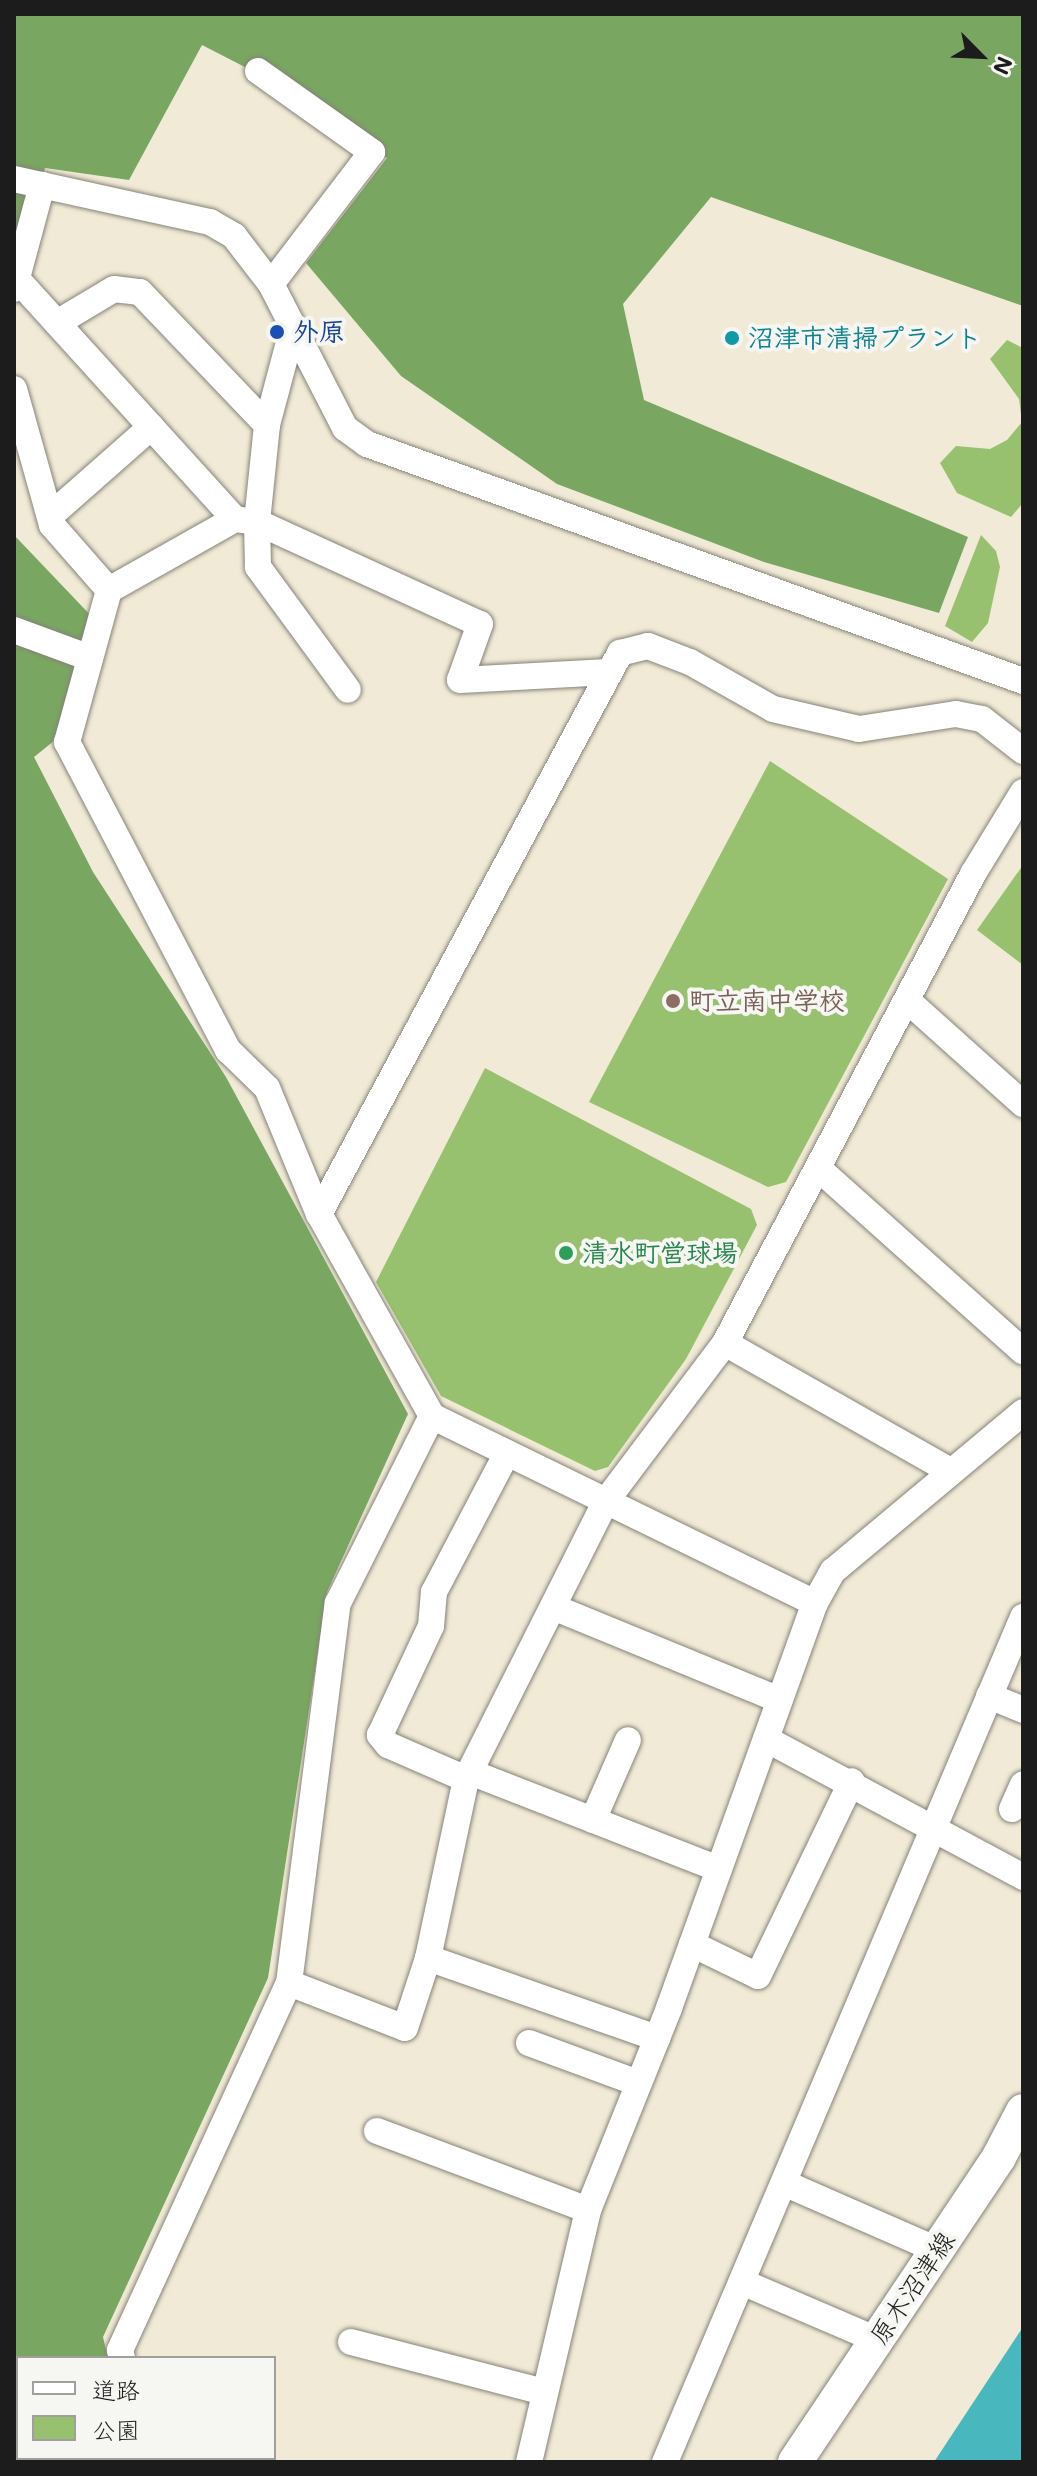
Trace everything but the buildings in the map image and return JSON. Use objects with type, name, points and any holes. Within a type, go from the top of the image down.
[{"type":"main road","name":"原木沼津線","points":[[795,2462],[937,2250],[1023,2111]]},
{"type":"street","points":[[258,71],[372,152],[271,284]]},
{"type":"street","points":[[14,179],[210,222],[234,236],[271,284],[292,331],[345,428],[367,444],[1023,681]]},
{"type":"street","points":[[42,185],[15,284],[57,323],[151,427],[246,520],[480,624],[460,680],[609,672]]},
{"type":"street","points":[[57,323],[114,289],[140,292],[267,425]]},
{"type":"street","points":[[292,331],[246,520],[258,567],[348,690]]},
{"type":"street","points":[[14,389],[50,516],[109,590]]},
{"type":"street","points":[[50,516],[151,427]]},
{"type":"street","points":[[246,520],[109,590],[67,742],[228,1050],[267,1088],[319,1214],[432,1416],[815,1603]]},
{"type":"street","points":[[14,630],[90,658]]},
{"type":"street","points":[[319,1214],[620,653],[648,646],[690,662],[773,709],[859,729],[956,714],[982,719],[1023,751]]},
{"type":"street","points":[[289,1983],[405,2028],[428,1958],[468,1776],[606,1501],[725,1343],[907,1000],[1023,792]]},
{"type":"street","points":[[907,1000],[1023,1104]]},
{"type":"street","points":[[818,1168],[1023,1351]]},
{"type":"street","points":[[725,1343],[949,1470]]},
{"type":"street","points":[[529,2462],[588,2210],[657,2038],[815,1603],[833,1571],[949,1470],[1023,1412]]},
{"type":"street","points":[[122,2356],[120,2350],[289,1983],[338,1603],[432,1416]]},
{"type":"street","points":[[507,1453],[434,1592],[431,1626],[380,1735],[388,1745],[719,1869]]},
{"type":"street","points":[[553,1607],[780,1700]]},
{"type":"street","points":[[665,2462],[784,2183],[931,1824],[1023,1617]]},
{"type":"street","points":[[989,1696],[1023,1710]]},
{"type":"street","points":[[766,1739],[852,1781],[1023,1877]]},
{"type":"street","points":[[593,1820],[628,1740]]},
{"type":"street","points":[[692,1944],[758,1976],[852,1781]]},
{"type":"street","points":[[1012,1809],[1023,1784]]},
{"type":"street","points":[[428,1958],[657,2038]]},
{"type":"street","points":[[529,2043],[638,2083]]},
{"type":"street","points":[[377,2131],[588,2210]]},
{"type":"street","points":[[784,2183],[937,2250]]},
{"type":"street","points":[[742,2282],[877,2340]]},
{"type":"street","points":[[351,2342],[545,2392]]},
{"type":"green space","points":[[14,14],[1023,14],[1023,306],[711,197],[623,304],[644,400],[968,537],[939,613],[764,562],[557,484],[401,376],[306,263],[387,158],[272,81],[202,45],[129,180],[45,168],[14,267]]},
{"type":"green space","points":[[1007,340],[1023,348],[1023,503],[1011,517],[957,493],[940,463],[956,446],[990,449],[1007,440],[1022,422],[1019,399],[990,359]]},
{"type":"green space","points":[[14,535],[96,621],[60,736],[34,757],[93,872],[226,1077],[408,1414],[327,1592],[268,1978],[103,2337],[108,2356],[16,2356],[16,2460],[134,2462],[14,2462]]},
{"type":"green space","points":[[981,535],[996,551],[1000,567],[988,623],[972,642],[945,626]]},
{"type":"green space","points":[[770,761],[948,879],[786,1182],[768,1187],[589,1102]]},
{"type":"green space","points":[[1023,865],[1023,965],[977,930]]},
{"type":"green space","name":"清水町営球場","points":[[485,1068],[751,1209],[757,1225],[686,1359],[608,1467],[595,1471],[441,1396],[376,1282]]},
{"type":"water","points":[[1023,2327],[1023,2462],[934,2462]]},
{"type":"place","name":"外原","points":[[277,332]]},
{"type":"place","name":"沼津市清掃プラント","points":[[732,338]]},
{"type":"place","name":"町立南中学校","points":[[673,1001]]},
{"type":"place","name":"清水町営球場","points":[[566,1253]]}]
